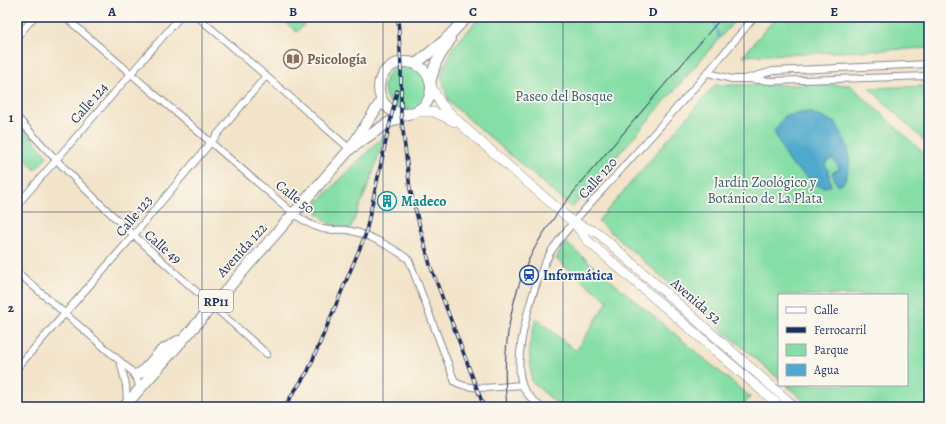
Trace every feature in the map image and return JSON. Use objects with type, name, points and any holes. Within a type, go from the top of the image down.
[{"type":"highway","name":"RP11","points":[[411,113],[424,107],[430,98],[431,84],[436,62],[467,17]]},
{"type":"highway","name":"RP11","points":[[417,64],[458,28]]},
{"type":"highway","points":[[411,113],[393,111],[387,107],[382,100],[379,90],[380,80],[385,70],[391,65],[401,61],[417,64],[428,73],[431,84]]},
{"type":"highway","name":"Avenida 122","points":[[125,406],[350,149],[382,100]]},
{"type":"highway","name":"Avenida 122","points":[[350,149],[386,124],[411,113]]},
{"type":"highway","points":[[136,375],[142,372],[161,351],[185,337]]},
{"type":"main road","name":"Avenida 52","points":[[431,84],[441,104],[466,129],[574,223],[589,242],[781,407]]},
{"type":"main road","name":"Avenida 52","points":[[411,113],[434,112],[466,129]]},
{"type":"main road","name":"Avenida 52","points":[[574,223],[598,233],[795,407]]},
{"type":"street","points":[[17,21],[20,17]]},
{"type":"street","points":[[17,37],[34,17]]},
{"type":"street","name":"Calle 50","points":[[65,17],[132,73],[294,214],[312,226],[327,230],[351,230],[400,252],[409,260],[454,382],[462,386],[475,387],[522,385]]},
{"type":"street","name":"Calle 124","points":[[17,205],[180,17]]},
{"type":"street","points":[[198,17],[350,149]]},
{"type":"street","name":"Calle 120","points":[[522,385],[519,366],[521,344],[536,284],[553,249],[574,223],[703,80],[754,17]]},
{"type":"street","points":[[744,79],[773,71],[929,64]]},
{"type":"street","points":[[708,73],[732,79],[771,81],[929,76]]},
{"type":"street","name":"Calle 123","points":[[17,368],[133,236],[266,76]]},
{"type":"street","name":"Calle 49","points":[[17,117],[55,161],[133,236],[267,354]]},
{"type":"street","points":[[17,272],[136,375],[140,390]]},
{"type":"street","points":[[120,361],[126,385],[125,406]]},
{"type":"street","points":[[522,385],[530,398],[541,407]]},
{"type":"green space","points":[[279,17],[311,17],[297,32]]},
{"type":"green space","name":"Paseo del Bosque","points":[[480,17],[738,17],[572,208],[449,102],[441,75],[451,50]]},
{"type":"green space","points":[[776,17],[929,17],[929,48],[743,56]]},
{"type":"green space","points":[[407,64],[420,68],[426,74],[430,87],[426,100],[420,106],[407,110],[394,106],[388,100],[384,87],[388,74],[394,68]]},
{"type":"green space","name":"Jardín Zoológico y Botánico de La Plata","points":[[715,85],[850,85],[929,158],[929,407],[811,407],[787,386],[908,386],[908,294],[778,294],[778,378],[598,221]]},
{"type":"green space","points":[[929,86],[929,145],[869,88]]},
{"type":"green space","points":[[17,121],[47,156],[35,170],[17,149]]},
{"type":"green space","points":[[385,134],[371,179],[350,229],[329,224],[312,208]]},
{"type":"green space","points":[[565,242],[750,397],[742,407],[561,407],[532,382],[529,348],[536,318],[576,351],[608,301],[556,259]]},
{"type":"water","points":[[809,112],[836,123],[844,139],[849,153],[849,167],[843,184],[837,185],[832,173],[839,169],[837,164],[832,159],[827,161],[825,166],[828,170],[831,186],[824,187],[817,185],[788,161],[774,131],[785,116]]},
{"type":"waterway","points":[[712,17],[719,37]]},
{"type":"tram line","points":[[507,407],[505,363],[510,319],[515,298],[530,256],[559,211],[579,186],[722,17]]},
{"type":"railway","points":[[398,17],[401,68],[401,114],[410,189],[430,265],[484,407]]},
{"type":"railway","points":[[284,407],[308,371],[365,236],[397,91]]},
{"type":"place","name":"Psicología","points":[[293,59]]},
{"type":"place","name":"Madeco","points":[[387,201]]},
{"type":"place","name":"Informática","points":[[529,275]]}]
